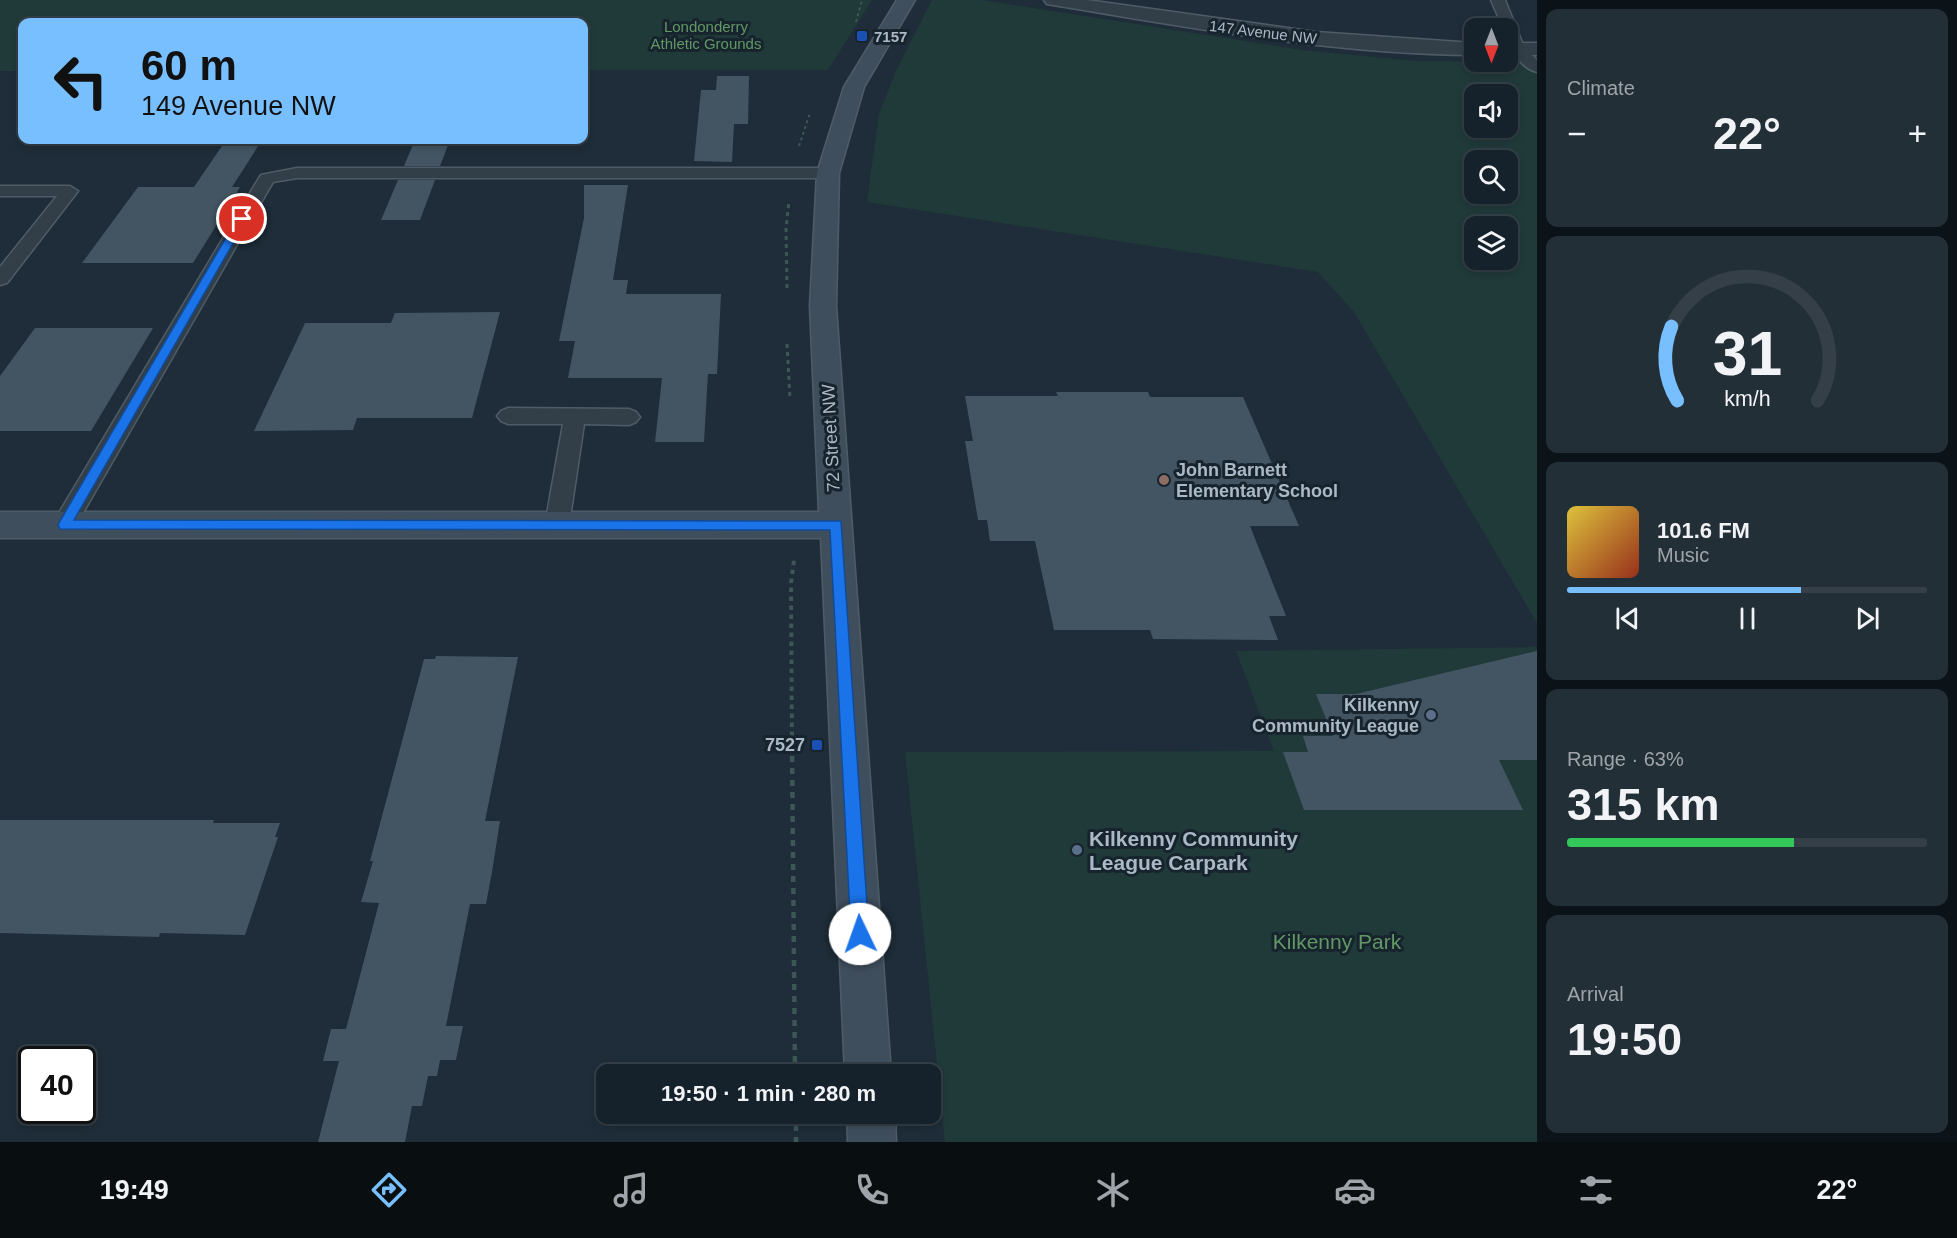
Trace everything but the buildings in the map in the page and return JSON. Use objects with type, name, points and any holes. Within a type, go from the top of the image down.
[{"type":"street","name":"72 Street NW","points":[[867,1064],[823,306],[824,235],[828,173],[854,87],[906,0]]},
{"type":"street","name":"147 Avenue NW","points":[[1053,0],[1302,37],[1383,45],[1464,49]]},
{"type":"street","points":[[0,525],[836,525]]},
{"type":"street","points":[[871,1124],[872,1142]]},
{"type":"lane","points":[[1498,0],[1521,50],[1537,68]]},
{"type":"lane","points":[[64,525],[267,178],[297,173],[828,173]]},
{"type":"lane","points":[[0,191],[70,191],[0,279]]},
{"type":"lane","points":[[508,416],[629,417]]},
{"type":"lane","points":[[557,525],[575,416]]},
{"type":"path","points":[[794,570],[791,583],[795,1064]]},
{"type":"path","points":[[796,1124],[796,1142]]},
{"type":"green space","name":"Londonderry Athletic Grounds","points":[[0,0],[872,0],[828,70],[588,70],[588,18],[18,18],[18,71],[0,71]]},
{"type":"green space","points":[[932,0],[982,0],[1302,50],[1416,61],[1464,61],[1464,72],[1518,72],[1518,62],[1528,62],[1537,71],[1537,623],[1354,312],[1318,272],[867,202],[879,114],[896,71]]},
{"type":"green space","name":"Kilkenny Park","points":[[1537,647],[1537,1142],[945,1142],[941,1103],[941,1064],[937,1064],[905,752],[1274,751],[1236,651]]},
{"type":"place","name":"7157","points":[[862,36]]},
{"type":"place","name":"John Barnett Elementary School","points":[[1164,480]]},
{"type":"place","name":"Kilkenny Community League","points":[[1431,715]]},
{"type":"place","name":"7527","points":[[817,745]]},
{"type":"place","name":"Kilkenny Community League Carpark","points":[[1077,850]]},
{"type":"route","points":[[242,219],[64,525],[836,525],[860,934]]}]
